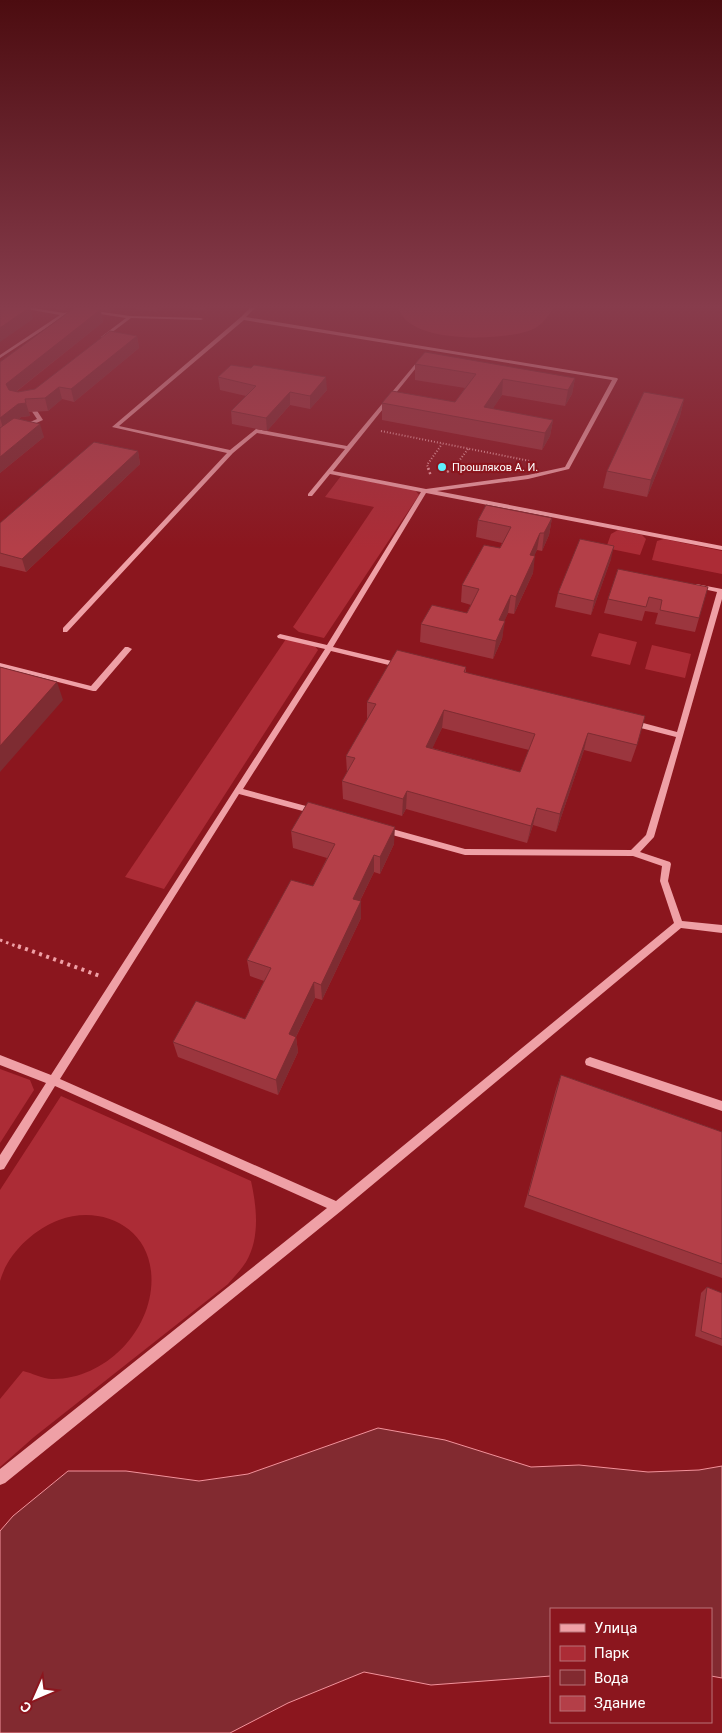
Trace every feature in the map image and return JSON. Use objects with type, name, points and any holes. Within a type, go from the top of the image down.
[{"type":"lane","points":[[163,386],[115,427],[232,452]]},
{"type":"lane","points":[[310,495],[399,386]]},
{"type":"lane","points":[[424,490],[528,477],[567,468],[611,386]]},
{"type":"lane","points":[[16,430],[40,420],[34,410]]},
{"type":"lane","points":[[66,630],[232,452],[256,430],[349,448]]},
{"type":"lane","points":[[329,472],[722,548]]},
{"type":"lane","points":[[0,1165],[329,648],[424,490]]},
{"type":"lane","points":[[633,853],[650,837],[721,591],[684,584]]},
{"type":"lane","points":[[280,636],[405,667]]},
{"type":"lane","points":[[0,665],[93,689],[128,649]]},
{"type":"lane","points":[[623,721],[680,736]]},
{"type":"lane","points":[[238,790],[323,814]]},
{"type":"lane","points":[[380,829],[464,852],[633,853],[667,864],[664,881],[679,924]]},
{"type":"lane","points":[[0,1478],[337,1207],[679,924],[722,929]]},
{"type":"lane","points":[[0,1060],[54,1080],[337,1207]]},
{"type":"lane","points":[[590,1062],[722,1106]]},
{"type":"path","points":[[365,428],[531,461]]},
{"type":"path","points":[[433,479],[427,464],[442,444]]},
{"type":"path","points":[[424,490],[433,479],[453,470],[468,449]]},
{"type":"path","points":[[0,940],[115,982]]},
{"type":"green space","points":[[341,476],[415,490],[419,495],[324,638],[299,632],[293,627],[374,507],[325,497]]},
{"type":"green space","points":[[618,530],[642,535],[646,539],[640,555],[606,548],[611,534]]},
{"type":"green space","points":[[664,539],[722,551],[722,574],[652,560],[657,541]]},
{"type":"green space","points":[[599,633],[637,642],[630,665],[591,656]]},
{"type":"green space","points":[[286,639],[315,646],[318,650],[164,889],[125,877]]},
{"type":"green space","points":[[652,645],[691,654],[685,678],[645,669]]},
{"type":"green space","points":[[0,1069],[30,1080],[34,1090],[0,1143]]},
{"type":"green space","points":[[61,1096],[251,1181],[256,1212],[254,1243],[246,1262],[228,1284],[34,1437],[0,1467],[0,1399],[23,1371],[49,1379],[72,1377],[92,1370],[109,1360],[137,1330],[146,1311],[151,1291],[151,1271],[147,1255],[140,1242],[130,1231],[118,1223],[104,1217],[90,1215],[74,1216],[59,1220],[31,1236],[15,1252],[0,1281],[0,1190]]},
{"type":"water","points":[[378,1428],[445,1440],[531,1467],[579,1465],[648,1472],[699,1470],[722,1466],[722,1678],[712,1676],[712,1608],[550,1608],[550,1676],[431,1685],[364,1672],[288,1703],[230,1733],[0,1733],[0,1531],[13,1516],[68,1471],[126,1471],[199,1481],[248,1474]]},
{"type":"building","points":[[0,386],[7,386],[9,390],[18,392],[35,389],[39,386],[75,386],[71,389],[59,387],[45,398],[25,399],[26,403],[18,404],[0,418]]},
{"type":"building","points":[[256,386],[319,386],[310,396],[290,392],[266,418],[231,411]]},
{"type":"building","points":[[467,386],[498,386],[484,407],[553,420],[545,433],[382,403],[392,391],[455,402]]},
{"type":"building","points":[[544,386],[570,386],[568,390]]},
{"type":"building","points":[[644,392],[684,399],[651,480],[607,471]]},
{"type":"building","points":[[14,418],[40,424],[0,457],[0,428]]},
{"type":"building","points":[[94,442],[138,451],[22,559],[0,553],[0,523]]},
{"type":"building","points":[[486,505],[552,518],[544,533],[540,533],[530,555],[535,556],[516,597],[511,595],[499,620],[505,621],[496,641],[421,624],[432,605],[467,613],[479,589],[462,585],[484,545],[500,548],[511,527],[478,520]]},
{"type":"building","points":[[580,539],[614,546],[594,601],[558,593]]},
{"type":"building","points":[[618,569],[708,587],[699,618],[660,610],[662,600],[649,597],[646,607],[608,599]]},
{"type":"building","points":[[397,650],[466,667],[464,672],[645,716],[637,745],[588,733],[560,814],[537,808],[531,826],[407,791],[403,799],[342,781],[355,758],[346,756],[376,704],[367,702]],"holes":[[[444,710],[535,734],[520,772],[426,747]]]},
{"type":"building","points":[[0,667],[57,682],[0,746]]},
{"type":"building","points":[[308,802],[395,827],[380,857],[374,855],[353,899],[361,901],[321,985],[314,982],[289,1034],[296,1037],[276,1080],[173,1042],[196,1001],[245,1019],[271,968],[247,960],[291,880],[313,886],[335,844],[291,831]]},
{"type":"building","points":[[561,1075],[722,1132],[722,1264],[528,1195]]},
{"type":"building","points":[[707,1287],[722,1293],[722,1339],[701,1331]]},
{"type":"place","name":"Прошляков А. И.","points":[[442,467]]}]
